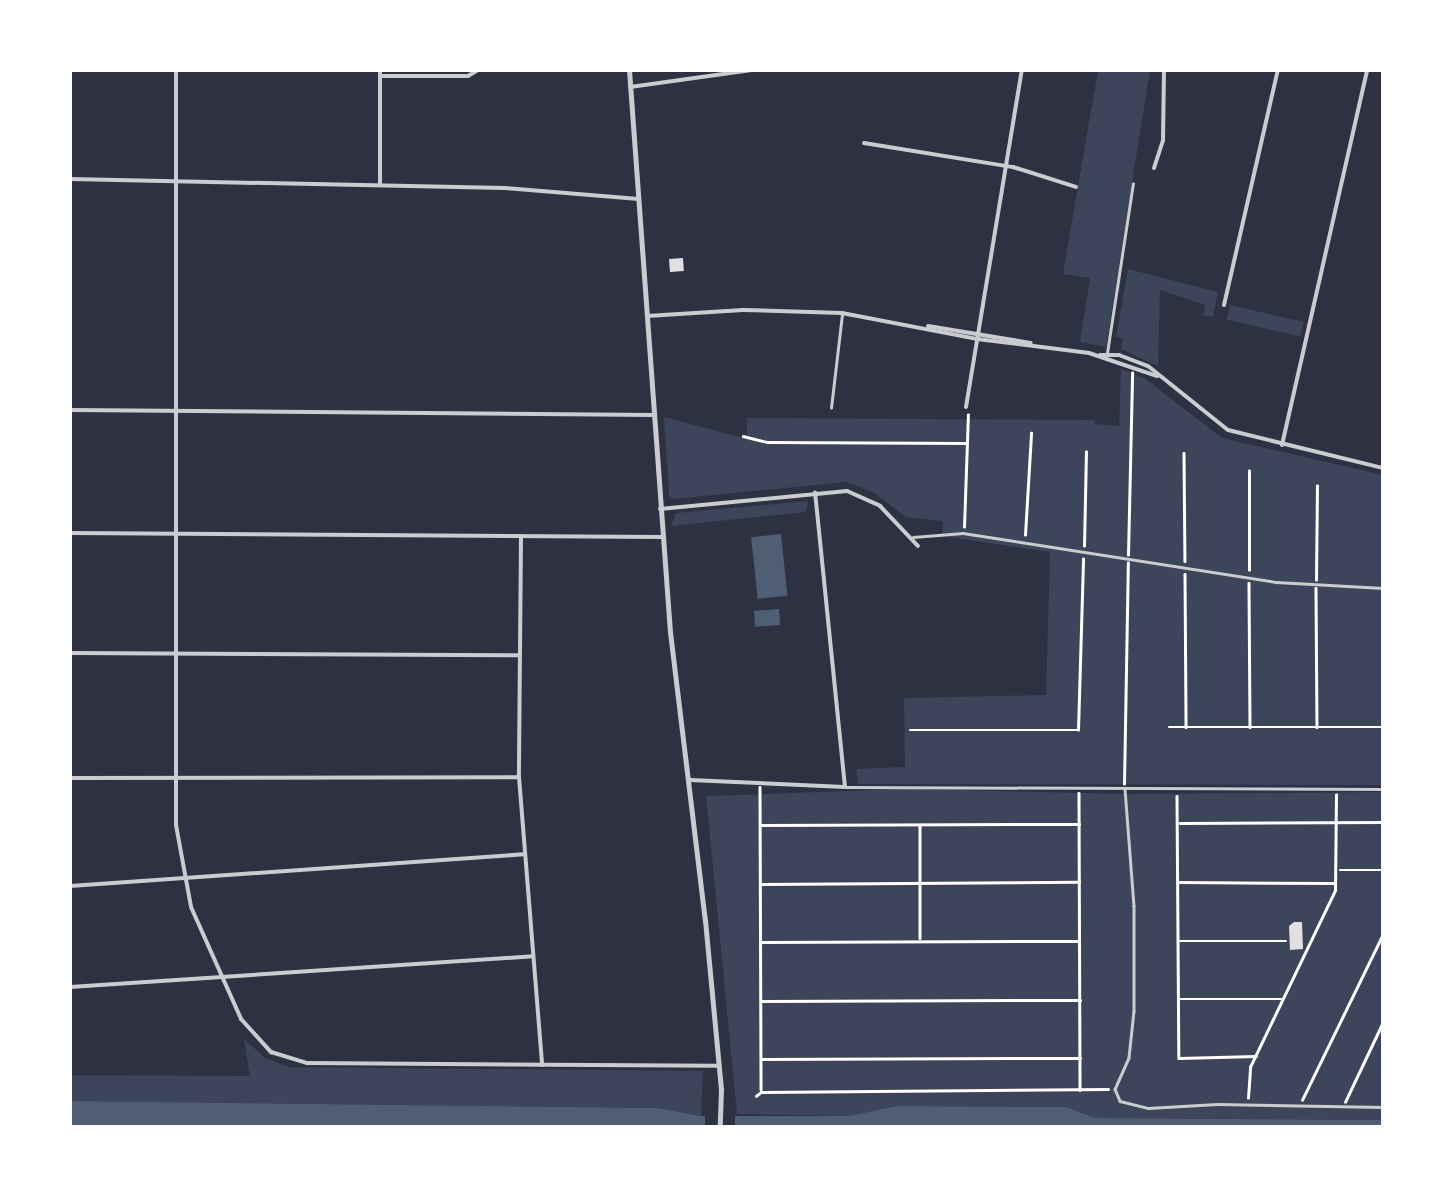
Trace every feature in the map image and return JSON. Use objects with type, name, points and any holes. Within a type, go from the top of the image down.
[{"type":"street","points":[[176,70],[175,775],[183,876],[221,977],[247,1031],[259,1044],[296,1062],[717,1066]]},
{"type":"street","points":[[380,184],[380,73],[468,76],[478,70]]},
{"type":"street","points":[[629,70],[662,538],[720,1127]]},
{"type":"street","points":[[630,87],[752,70]]},
{"type":"street","points":[[966,407],[1022,70]]},
{"type":"street","points":[[1154,168],[1163,141],[1164,70]]},
{"type":"street","points":[[1224,305],[1278,70]]},
{"type":"street","points":[[1282,444],[1368,70]]},
{"type":"street","points":[[864,143],[1005,166],[1076,187]]},
{"type":"street","points":[[70,179],[380,184],[639,199]]},
{"type":"street","points":[[647,316],[743,310],[842,313],[976,339],[1104,354],[1158,376],[1217,424],[1383,468]]},
{"type":"street","points":[[923,327],[978,332],[1032,344]]},
{"type":"street","points":[[70,410],[653,415]]},
{"type":"street","points":[[660,509],[847,491],[866,497],[913,537],[918,546]]},
{"type":"street","points":[[687,780],[845,786],[815,492]]},
{"type":"street","points":[[70,533],[662,538]]},
{"type":"street","points":[[521,536],[522,854],[542,1066]]},
{"type":"street","points":[[70,653],[520,654]]},
{"type":"street","points":[[70,778],[519,777]]},
{"type":"street","points":[[70,886],[522,854]]},
{"type":"street","points":[[70,987],[533,956]]},
{"type":"lane","points":[[1104,354],[1133,184]]},
{"type":"lane","points":[[831,408],[842,313]]},
{"type":"lane","points":[[913,537],[964,533],[1249,578],[1383,588]]},
{"type":"lane","points":[[845,786],[1383,789]]},
{"type":"lane","points":[[1125,789],[1134,906],[1134,1011],[1130,1058],[1114,1089],[1120,1101],[1148,1108],[1383,1107]]},
{"type":"path","points":[[1125,789],[1132,371]]},
{"type":"path","points":[[964,533],[966,407]]},
{"type":"path","points":[[1025,542],[1031,434]]},
{"type":"path","points":[[743,436],[766,442],[966,443]]},
{"type":"path","points":[[910,730],[1078,730],[1086,452]]},
{"type":"path","points":[[1184,453],[1186,727]]},
{"type":"path","points":[[1249,471],[1250,727]]},
{"type":"path","points":[[1317,486],[1317,727]]},
{"type":"path","points":[[1383,498],[1383,521]]},
{"type":"path","points":[[1169,728],[1383,726]]},
{"type":"path","points":[[760,785],[761,1092]]},
{"type":"path","points":[[1079,789],[1080,1092]]},
{"type":"path","points":[[1248,1106],[1250,1067],[1336,883],[1336,789]]},
{"type":"path","points":[[1178,790],[1179,1058],[1256,1056]]},
{"type":"path","points":[[1178,822],[1383,822]]},
{"type":"path","points":[[920,824],[920,941]]},
{"type":"path","points":[[760,825],[1079,824]]},
{"type":"path","points":[[1338,870],[1383,870]]},
{"type":"path","points":[[761,884],[1079,882]]},
{"type":"path","points":[[1178,882],[1336,883]]},
{"type":"path","points":[[1302,1106],[1383,934]]},
{"type":"path","points":[[761,942],[1079,941]]},
{"type":"path","points":[[1179,941],[1286,941]]},
{"type":"path","points":[[1179,999],[1283,999]]},
{"type":"path","points":[[761,1001],[1080,1000]]},
{"type":"path","points":[[1344,1106],[1383,1022]]},
{"type":"path","points":[[762,1060],[1080,1058]]},
{"type":"path","points":[[756,1096],[761,1092],[1114,1089]]},
{"type":"shaded area","points":[[1098,70],[1150,70],[1106,347],[1080,342],[1090,278],[1063,274]]},
{"type":"shaded area","points":[[1128,269],[1218,292],[1213,317],[1203,315],[1205,305],[1160,290],[1158,366],[1121,349],[1123,339],[1116,337]]},
{"type":"shaded area","points":[[1230,305],[1304,322],[1301,337],[1227,320]]},
{"type":"shaded area","points":[[1121,369],[1144,378],[1222,438],[1383,475],[1383,785],[858,784],[856,769],[905,767],[904,698],[1046,695],[1050,552],[942,536],[943,521],[906,517],[873,492],[846,482],[673,499],[669,496],[664,417],[747,439],[747,418],[1094,420],[1095,424],[1119,426]]},
{"type":"shaded area","points":[[808,501],[806,512],[671,526],[676,513]]},
{"type":"shaded area","points":[[781,534],[787,596],[758,599],[751,537]]},
{"type":"shaded area","points":[[779,609],[780,625],[755,627],[754,611]]},
{"type":"shaded area","points":[[905,789],[1126,794],[1383,792],[1383,1120],[1095,1118],[1066,1107],[896,1106],[849,1116],[737,1114],[706,796]]},
{"type":"shaded area","points":[[244,1039],[265,1058],[289,1067],[703,1071],[701,1116],[658,1108],[70,1101],[70,1075],[250,1076]]},
{"type":"shaded area","points":[[70,1101],[658,1108],[701,1116],[849,1116],[896,1106],[1066,1107],[1095,1118],[1383,1120],[1383,1127],[70,1127]]},
{"type":"pier","points":[[705,1110],[735,1110],[735,1127],[705,1127]]},
{"type":"building","points":[[683,258],[684,271],[670,272],[669,259]]},
{"type":"building","points":[[1302,922],[1303,949],[1290,950],[1289,926]]}]
